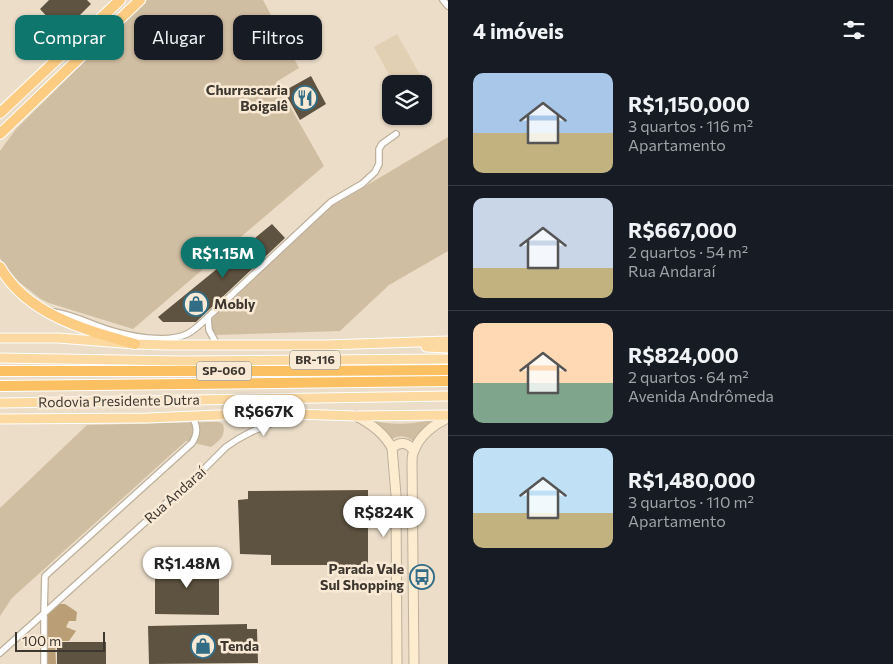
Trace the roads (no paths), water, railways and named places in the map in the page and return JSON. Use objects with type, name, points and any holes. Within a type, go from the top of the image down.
[{"type":"highway","points":[[0,112],[120,0]]},
{"type":"highway","points":[[2,134],[140,0]]},
{"type":"highway","points":[[0,267],[6,278],[30,301],[66,322],[135,344]]},
{"type":"highway","name":"Rodovia Presidente Dutra","points":[[0,371],[448,370]]},
{"type":"highway","name":"Rodovia Presidente Dutra","points":[[0,386],[448,381]]},
{"type":"main road","points":[[0,338],[58,338],[135,344],[217,345],[448,342]]},
{"type":"main road","points":[[375,344],[448,348]]},
{"type":"main road","name":"BR-116","points":[[0,358],[182,361],[448,359]]},
{"type":"main road","name":"Rodovia Presidente Dutra","points":[[0,403],[448,396]]},
{"type":"main road","points":[[0,419],[266,413],[448,417]]},
{"type":"main road","points":[[356,416],[378,429],[392,448],[396,495],[397,664]]},
{"type":"main road","points":[[414,664],[412,463],[414,451],[425,433],[448,417]]},
{"type":"main road","points":[[392,448],[399,443],[405,443],[414,451]]},
{"type":"street","points":[[443,0],[448,6]]},
{"type":"street","points":[[47,311],[77,317],[106,329],[131,335],[162,339],[186,335],[208,317],[331,202],[362,184],[375,172],[379,164],[379,149],[382,144],[396,134]]},
{"type":"street","points":[[208,317],[209,330],[217,345]]},
{"type":"street","name":"Rua Andaraí","points":[[0,653],[203,470],[226,447],[252,432],[295,413]]},
{"type":"street","points":[[44,664],[45,576],[192,443],[197,429],[191,416]]},
{"type":"place","name":"Churrascaria Boigalê","points":[[305,98]]},
{"type":"place","name":"Mobly","points":[[196,304]]},
{"type":"place","name":"Parada Vale Sul Shopping","points":[[422,577]]},
{"type":"place","name":"Tenda","points":[[203,646]]}]
